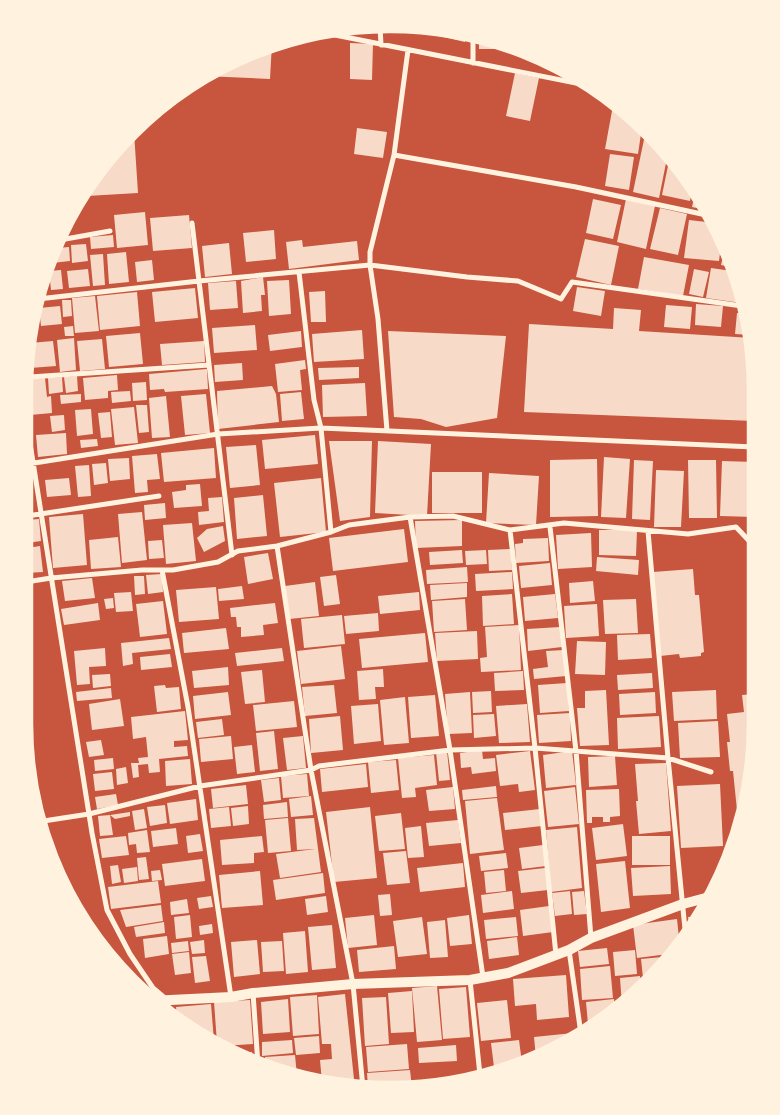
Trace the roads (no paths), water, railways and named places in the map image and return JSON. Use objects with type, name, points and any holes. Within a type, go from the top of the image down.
[{"type":"main road","points":[[162,1001],[231,998],[253,993],[353,984],[483,978],[508,973],[569,950],[591,938],[683,904],[703,899]]},
{"type":"street","points":[[380,32],[381,45]]},
{"type":"street","points":[[340,36],[573,82]]},
{"type":"street","points":[[473,42],[473,63]]},
{"type":"street","points":[[388,431],[370,252],[394,155],[408,50]]},
{"type":"street","points":[[394,155],[576,187],[702,214]]},
{"type":"street","points":[[192,223],[232,555]]},
{"type":"street","points":[[66,239],[110,231]]},
{"type":"street","points":[[45,298],[370,265],[466,277],[518,281],[561,299],[572,282],[737,305]]},
{"type":"street","points":[[299,272],[314,400],[321,428],[331,532]]},
{"type":"street","points":[[33,377],[209,365]]},
{"type":"street","points":[[32,464],[218,434],[321,428],[748,447]]},
{"type":"street","points":[[32,470],[89,814],[107,910],[130,954],[153,988],[167,1001]]},
{"type":"street","points":[[32,516],[159,496]]},
{"type":"street","points":[[32,581],[51,578],[173,570],[218,562],[238,551],[278,546],[331,532],[349,525],[410,517],[453,516],[510,530],[564,524],[688,534],[736,527],[748,540]]},
{"type":"street","points":[[410,517],[450,750],[483,978]]},
{"type":"street","points":[[550,526],[576,751],[591,938]]},
{"type":"street","points":[[510,530],[556,954]]},
{"type":"street","points":[[648,532],[685,927]]},
{"type":"street","points":[[278,546],[311,770],[353,984],[362,1081]]},
{"type":"street","points":[[162,570],[188,707],[231,998]]},
{"type":"street","points":[[46,821],[89,814],[200,786],[311,770],[319,766],[450,750],[535,748],[668,758],[711,772]]},
{"type":"street","points":[[569,950],[580,1028]]},
{"type":"street","points":[[470,980],[480,1071]]},
{"type":"street","points":[[253,993],[257,1057]]}]
